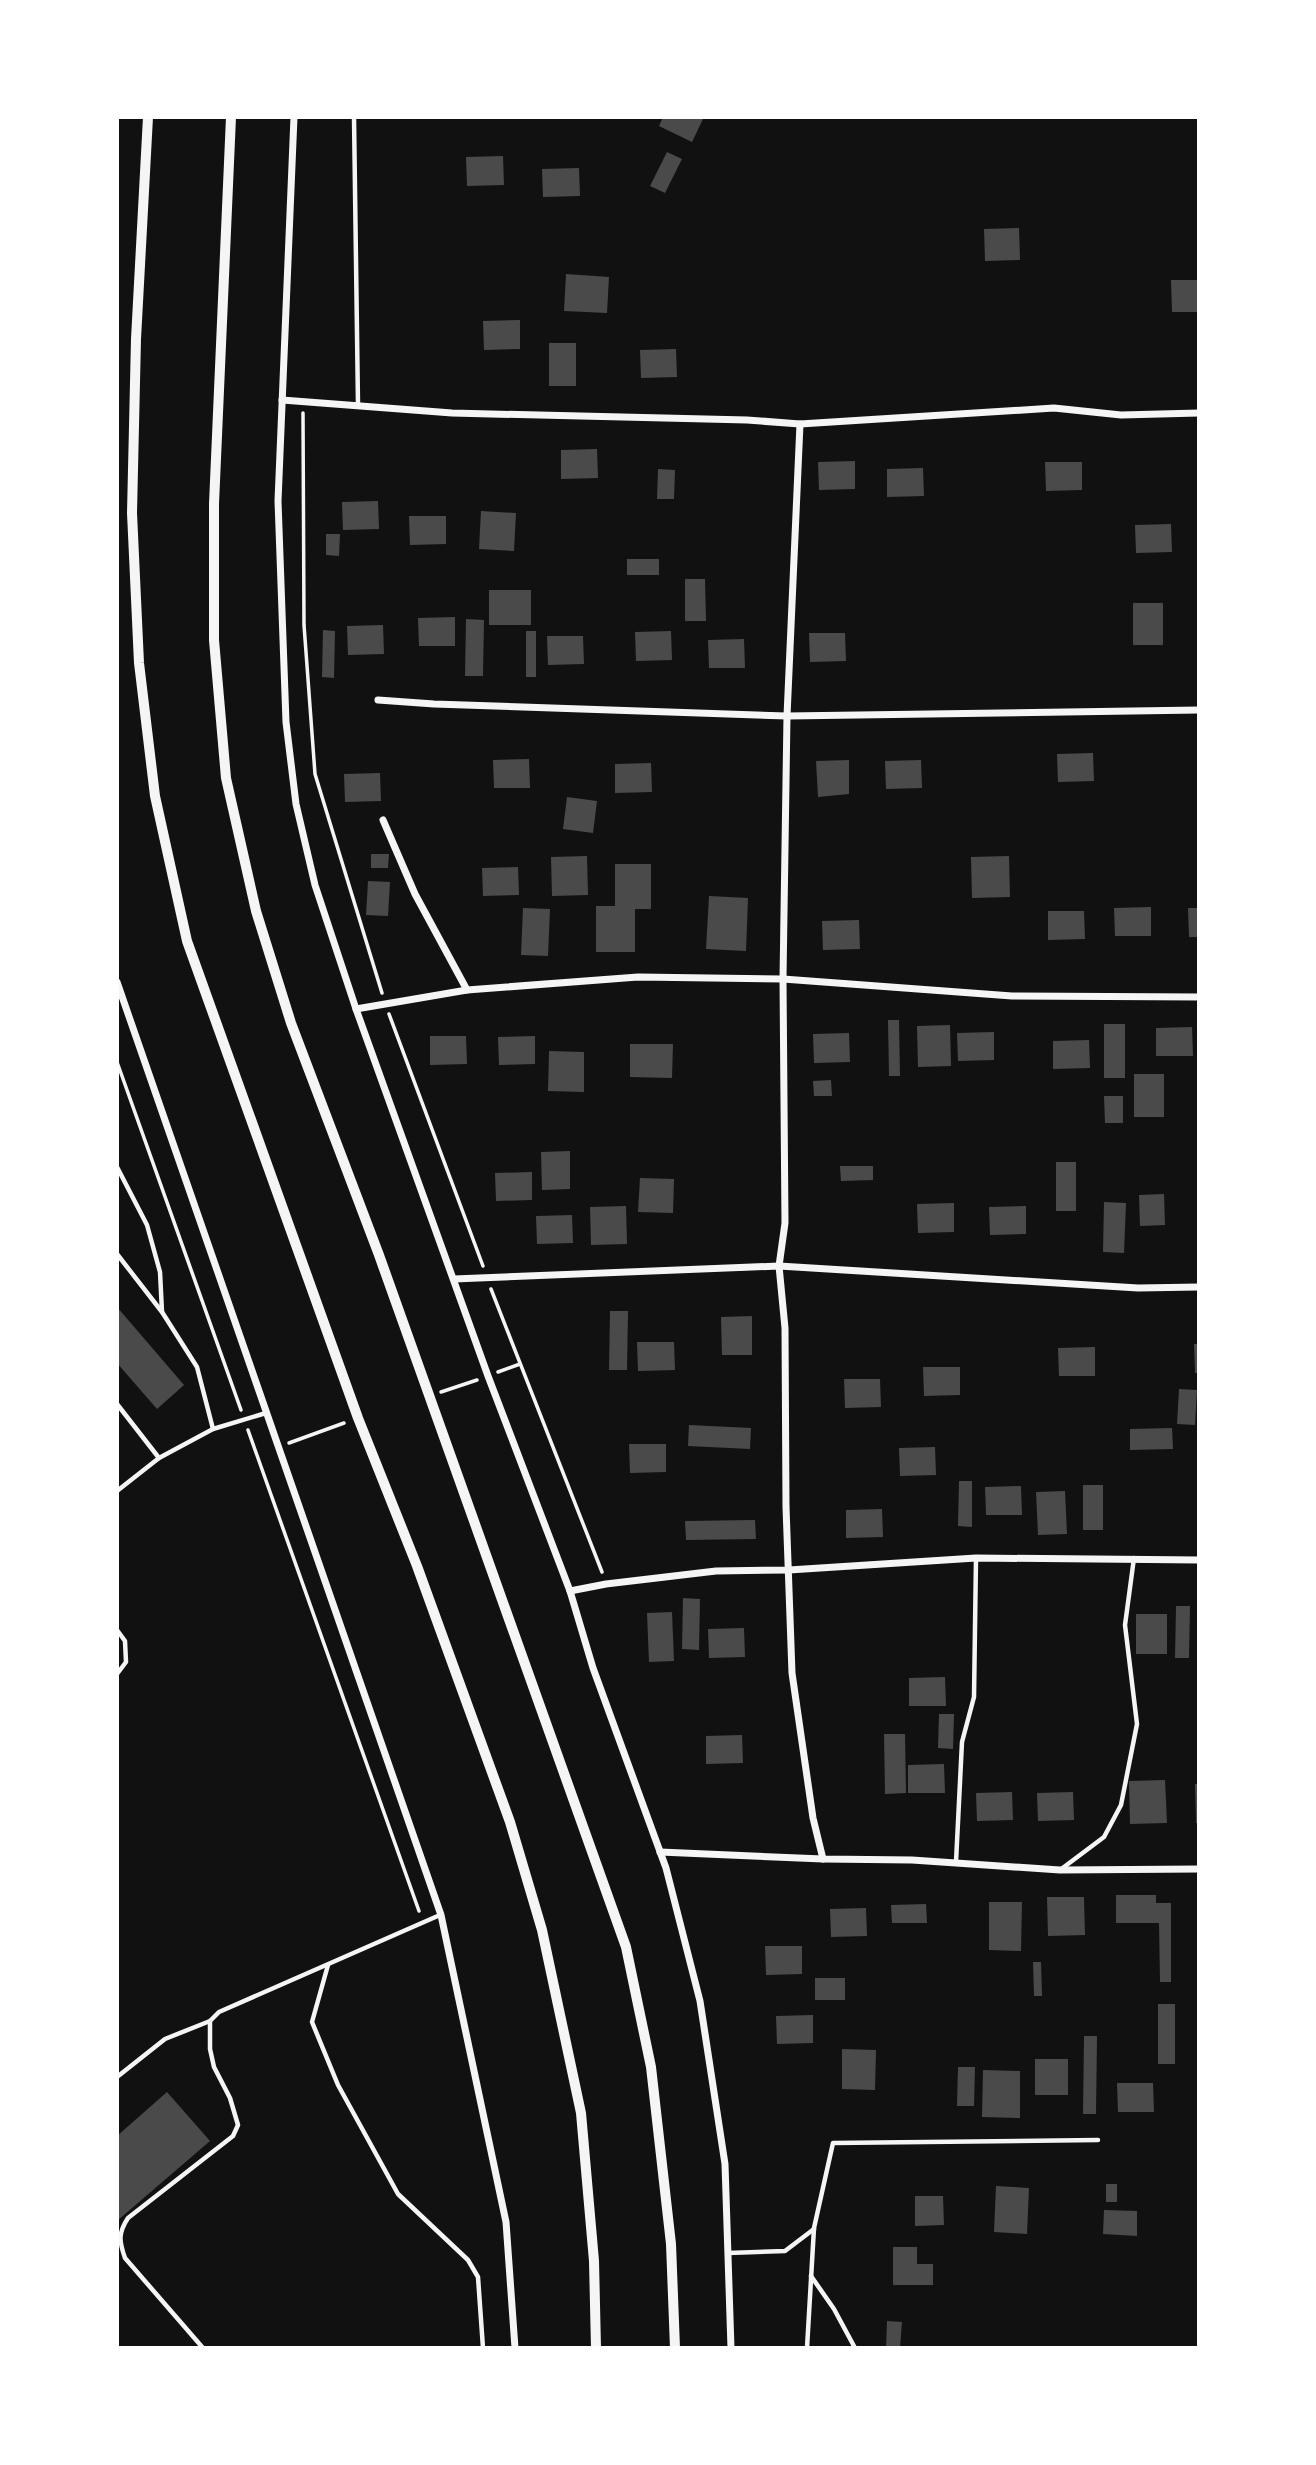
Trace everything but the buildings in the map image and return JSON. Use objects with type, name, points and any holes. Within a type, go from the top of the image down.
[{"type":"street","points":[[148,117],[136,339],[132,513],[139,663],[155,796],[187,941],[358,1418],[417,1566],[510,1822],[542,1930],[580,2113],[594,2261],[596,2348]]},
{"type":"street","points":[[231,117],[214,504],[214,640],[226,778],[256,911],[292,1023],[383,1268],[626,1947],[651,2067],[671,2244],[675,2348]]},
{"type":"street","points":[[294,117],[278,501],[286,722],[296,804],[315,885],[356,1009],[569,1591],[593,1668],[660,1852],[700,2001],[725,2164],[732,2348]]},
{"type":"street","points":[[282,400],[452,413],[747,419],[800,424],[1054,408],[1121,415],[1199,413]]},
{"type":"street","points":[[800,424],[786,716],[783,979],[785,1223],[779,1266],[785,1328],[786,1507],[792,1673],[813,1818],[823,1859]]},
{"type":"street","points":[[378,700],[786,716],[1199,710]]},
{"type":"street","points":[[383,820],[415,894],[467,990]]},
{"type":"street","points":[[356,1009],[467,990],[638,976],[783,979],[1012,996],[1199,997]]},
{"type":"street","points":[[117,982],[441,1915],[506,2222],[515,2348]]},
{"type":"street","points":[[454,1279],[779,1266],[1124,1287],[1199,1287]]},
{"type":"street","points":[[569,1591],[716,1571],[789,1570],[976,1558],[1199,1560]]},
{"type":"street","points":[[660,1852],[956,1863],[1060,1870],[1199,1869]]},
{"type":"lane","points":[[354,117],[358,405]]},
{"type":"lane","points":[[117,1167],[146,1225],[160,1272],[162,1312]]},
{"type":"lane","points":[[117,1254],[162,1312],[197,1367],[213,1429]]},
{"type":"lane","points":[[117,1404],[159,1458]]},
{"type":"lane","points":[[117,1491],[159,1458],[213,1429],[266,1413]]},
{"type":"lane","points":[[956,1863],[962,1742],[974,1697],[976,1558]]},
{"type":"lane","points":[[1060,1870],[1104,1837],[1121,1805],[1137,1724],[1125,1625],[1134,1558]]},
{"type":"lane","points":[[117,1630],[125,1640],[126,1662],[117,1674]]},
{"type":"lane","points":[[117,2077],[165,2039],[210,2021],[219,2012],[441,1915]]},
{"type":"lane","points":[[328,1964],[312,2022],[317,2035],[338,2085],[398,2194],[468,2260],[478,2277],[483,2348]]},
{"type":"lane","points":[[203,2348],[125,2258],[120,2231],[128,2218],[233,2136],[238,2125],[230,2098],[214,2067],[210,2049],[210,2021]]},
{"type":"lane","points":[[807,2348],[814,2228],[832,2143],[1098,2140]]},
{"type":"lane","points":[[728,2253],[785,2251],[814,2228]]},
{"type":"lane","points":[[811,2276],[855,2348]]},
{"type":"path","points":[[117,1062],[423,1923]]},
{"type":"path","points":[[257,1455],[358,1418]]}]
